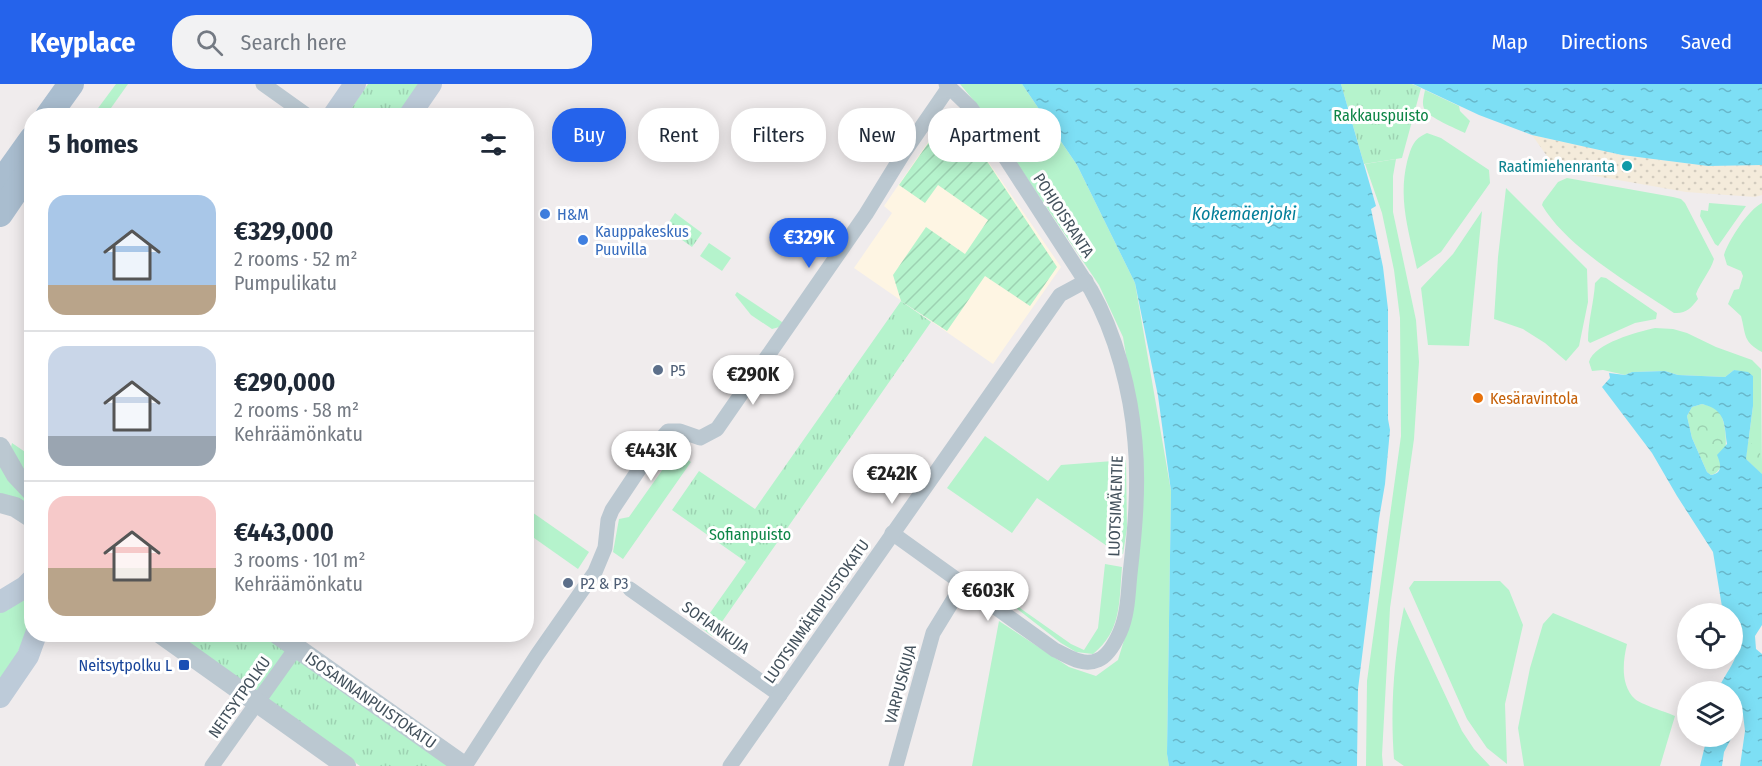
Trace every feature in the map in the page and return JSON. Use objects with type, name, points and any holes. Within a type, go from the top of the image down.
[{"type":"main road","points":[[54,108],[71,84]]},
{"type":"main road","points":[[72,108],[88,84]]},
{"type":"main road","points":[[338,108],[355,84]]},
{"type":"main road","points":[[414,108],[431,84]]},
{"type":"main road","points":[[0,214],[16,191],[24,166]]},
{"type":"main road","points":[[0,602],[24,588]]},
{"type":"main road","points":[[0,697],[28,656],[33,642]]},
{"type":"street","points":[[263,84],[297,108]]},
{"type":"street","points":[[465,766],[537,655],[595,572],[605,548],[608,520],[612,510],[654,447],[668,430],[680,431],[700,438],[717,429],[866,214],[948,86]]},
{"type":"street","name":"POHJOISRANTA","points":[[948,86],[971,108],[984,126],[1086,281]]},
{"type":"street","name":"LUOTSINMÄENPUISTOKATU","points":[[730,766],[1060,295],[1086,281]]},
{"type":"street","name":"LUOTSIMÄENTIE","points":[[963,584],[1055,650],[1085,662],[1099,660],[1112,648],[1120,632],[1127,607],[1135,521],[1137,476],[1135,441],[1114,342],[1102,309],[1086,281]]},
{"type":"street","points":[[0,447],[16,475],[24,484]]},
{"type":"street","points":[[0,503],[15,507],[24,513]]},
{"type":"street","points":[[892,533],[963,584]]},
{"type":"street","name":"VARPUSKUJA","points":[[896,766],[933,633],[963,584]]},
{"type":"street","name":"SOFIANKUJA","points":[[630,589],[780,695]]},
{"type":"street","points":[[172,642],[346,766]]},
{"type":"street","name":"ISOSANNANPUISTOKATU","points":[[288,642],[465,766]]},
{"type":"street","name":"NEITSYTPOLKU","points":[[212,766],[296,648]]},
{"type":"shaded area","points":[[928,142],[928,162],[989,162],[1061,267],[993,364],[854,268],[892,213],[884,206]]},
{"type":"green space","points":[[116,84],[128,84],[111,108],[98,108]]},
{"type":"green space","points":[[368,84],[419,84],[402,108],[352,108]]},
{"type":"green space","points":[[960,84],[1022,84],[1038,108],[980,108]]},
{"type":"green space","name":"Rakkauspuisto","points":[[1341,84],[1412,84],[1421,88],[1402,158],[1364,164]]},
{"type":"green space","points":[[1425,90],[1459,106],[1460,111],[1470,121],[1465,133],[1437,119],[1425,110],[1423,100]]},
{"type":"green space","points":[[1427,133],[1441,138],[1489,170],[1490,183],[1441,252],[1417,269],[1404,203],[1405,176],[1413,144]]},
{"type":"green space","points":[[1061,141],[1077,165],[1135,283],[1171,491],[1167,754],[1169,766],[972,766],[999,621],[1069,667],[1096,676],[1118,660],[1131,617],[1143,458],[1123,337],[1099,285],[1016,162],[1061,162]]},
{"type":"green space","points":[[928,143],[928,162],[987,162],[1057,267],[1030,306],[985,276],[947,331],[901,301],[893,275],[926,227],[965,254],[988,220],[938,185],[925,203],[899,185]]},
{"type":"green space","points":[[1396,159],[1393,176],[1393,212],[1416,320],[1419,362],[1414,439],[1390,608],[1383,766],[1366,766],[1367,681],[1401,436],[1400,318],[1394,270],[1382,213],[1365,164]]},
{"type":"green space","points":[[1567,178],[1673,197],[1685,203],[1714,259],[1696,294],[1698,299],[1690,308],[1674,313],[1602,265],[1553,221],[1542,205],[1558,182]]},
{"type":"green space","points":[[1506,188],[1587,269],[1588,302],[1579,346],[1566,361],[1545,343],[1523,329],[1494,319]]},
{"type":"green space","points":[[1709,203],[1746,206],[1718,246],[1700,216],[1701,210],[1708,211]]},
{"type":"green space","points":[[1762,203],[1762,352],[1748,341],[1741,316],[1728,304],[1734,290],[1739,289],[1743,276],[1741,271],[1727,265],[1724,255],[1740,226]]},
{"type":"green space","points":[[1482,211],[1469,346],[1428,345],[1421,288],[1453,254]]},
{"type":"green space","points":[[675,213],[702,233],[692,247],[665,228]]},
{"type":"green space","points":[[709,243],[731,258],[722,271],[700,256]]},
{"type":"green space","points":[[1601,277],[1606,278],[1657,313],[1656,319],[1635,323],[1590,343],[1588,334],[1595,283]]},
{"type":"green space","points":[[737,292],[785,324],[772,329],[751,315],[735,295]]},
{"type":"green space","name":"Sofianpuisto","points":[[901,301],[931,322],[712,636],[700,627],[746,562],[672,510],[699,471],[755,509]]},
{"type":"green space","points":[[1655,328],[1687,333],[1716,347],[1752,360],[1761,369],[1762,474],[1746,459],[1753,406],[1753,376],[1734,370],[1725,377],[1678,375],[1665,371],[1632,372],[1625,375],[1603,370],[1592,371],[1589,362],[1599,349],[1618,339]]},
{"type":"green space","points":[[1702,404],[1716,408],[1721,414],[1726,434],[1725,456],[1722,465],[1717,472],[1711,475],[1707,472],[1692,438],[1687,416],[1692,407]]},
{"type":"green space","points":[[985,436],[1048,481],[1061,465],[1126,460],[1127,528],[1123,554],[1107,552],[1107,546],[1037,498],[1012,533],[947,488]]},
{"type":"green space","points":[[1748,442],[1759,450],[1762,474],[1746,459]]},
{"type":"green space","points":[[12,443],[24,451],[24,471],[11,447]]},
{"type":"green space","points":[[675,452],[691,462],[623,559],[613,552],[619,519],[629,517]]},
{"type":"green space","points":[[0,457],[24,491],[24,505],[0,497]]},
{"type":"green space","points":[[534,514],[589,552],[578,569],[534,538]]},
{"type":"green space","points":[[1105,564],[1122,567],[1119,603],[1109,635],[1093,654],[1076,652],[1061,643],[980,580],[1071,644],[1084,650],[1098,628]]},
{"type":"green space","points":[[1414,581],[1500,581],[1509,590],[1523,625],[1505,704],[1507,764],[1487,748],[1467,719],[1409,588]]},
{"type":"green space","points":[[24,594],[24,641],[0,684],[0,613]]},
{"type":"green space","points":[[1404,607],[1462,731],[1474,749],[1490,766],[1404,766],[1394,759],[1392,721],[1394,682]]},
{"type":"green space","points":[[1553,613],[1627,644],[1624,673],[1630,693],[1642,703],[1675,716],[1660,766],[1524,766],[1518,728],[1530,668],[1543,624]]},
{"type":"green space","points":[[182,642],[273,642],[450,766],[360,766]]},
{"type":"sand","name":"Raatimiehenranta","points":[[1532,135],[1622,155],[1708,166],[1762,165],[1762,195],[1755,197],[1686,192],[1550,168],[1547,156]]},
{"type":"water","name":"Kokemäenjoki","points":[[1022,84],[1341,84],[1376,206],[1371,209],[1383,267],[1388,309],[1388,419],[1390,430],[1358,689],[1357,766],[1169,766],[1167,754],[1171,491],[1158,396],[1135,283],[1077,165],[1061,141],[1061,108],[1038,108]]},
{"type":"water","points":[[1413,84],[1762,84],[1762,165],[1708,166],[1622,155],[1532,135],[1479,115]]},
{"type":"water","points":[[1734,370],[1748,372],[1753,376],[1753,406],[1746,459],[1762,474],[1762,625],[1755,636],[1756,649],[1762,654],[1762,766],[1740,766],[1745,731],[1743,681],[1722,681],[1729,669],[1743,669],[1743,603],[1721,603],[1713,552],[1652,453],[1602,387],[1610,378],[1609,373],[1625,375],[1632,372],[1665,371],[1678,375],[1725,377]],"holes":[[[1702,404],[1716,410],[1722,418],[1727,444],[1717,455],[1720,465],[1718,472],[1711,475],[1707,472],[1692,438],[1687,416],[1692,407]]]},
{"type":"water","points":[[1705,747],[1727,747],[1722,766],[1700,766]]},
{"type":"place","name":"Raatimiehenranta","points":[[1627,166]]},
{"type":"place","name":"H&M","points":[[545,214]]},
{"type":"place","name":"Kauppakeskus Puuvilla","points":[[583,240]]},
{"type":"place","name":"P5","points":[[658,370]]},
{"type":"place","name":"Kesäravintola","points":[[1478,398]]},
{"type":"place","name":"P2 & P3","points":[[568,583]]},
{"type":"place","name":"Neitsytpolku L","points":[[184,665]]}]
